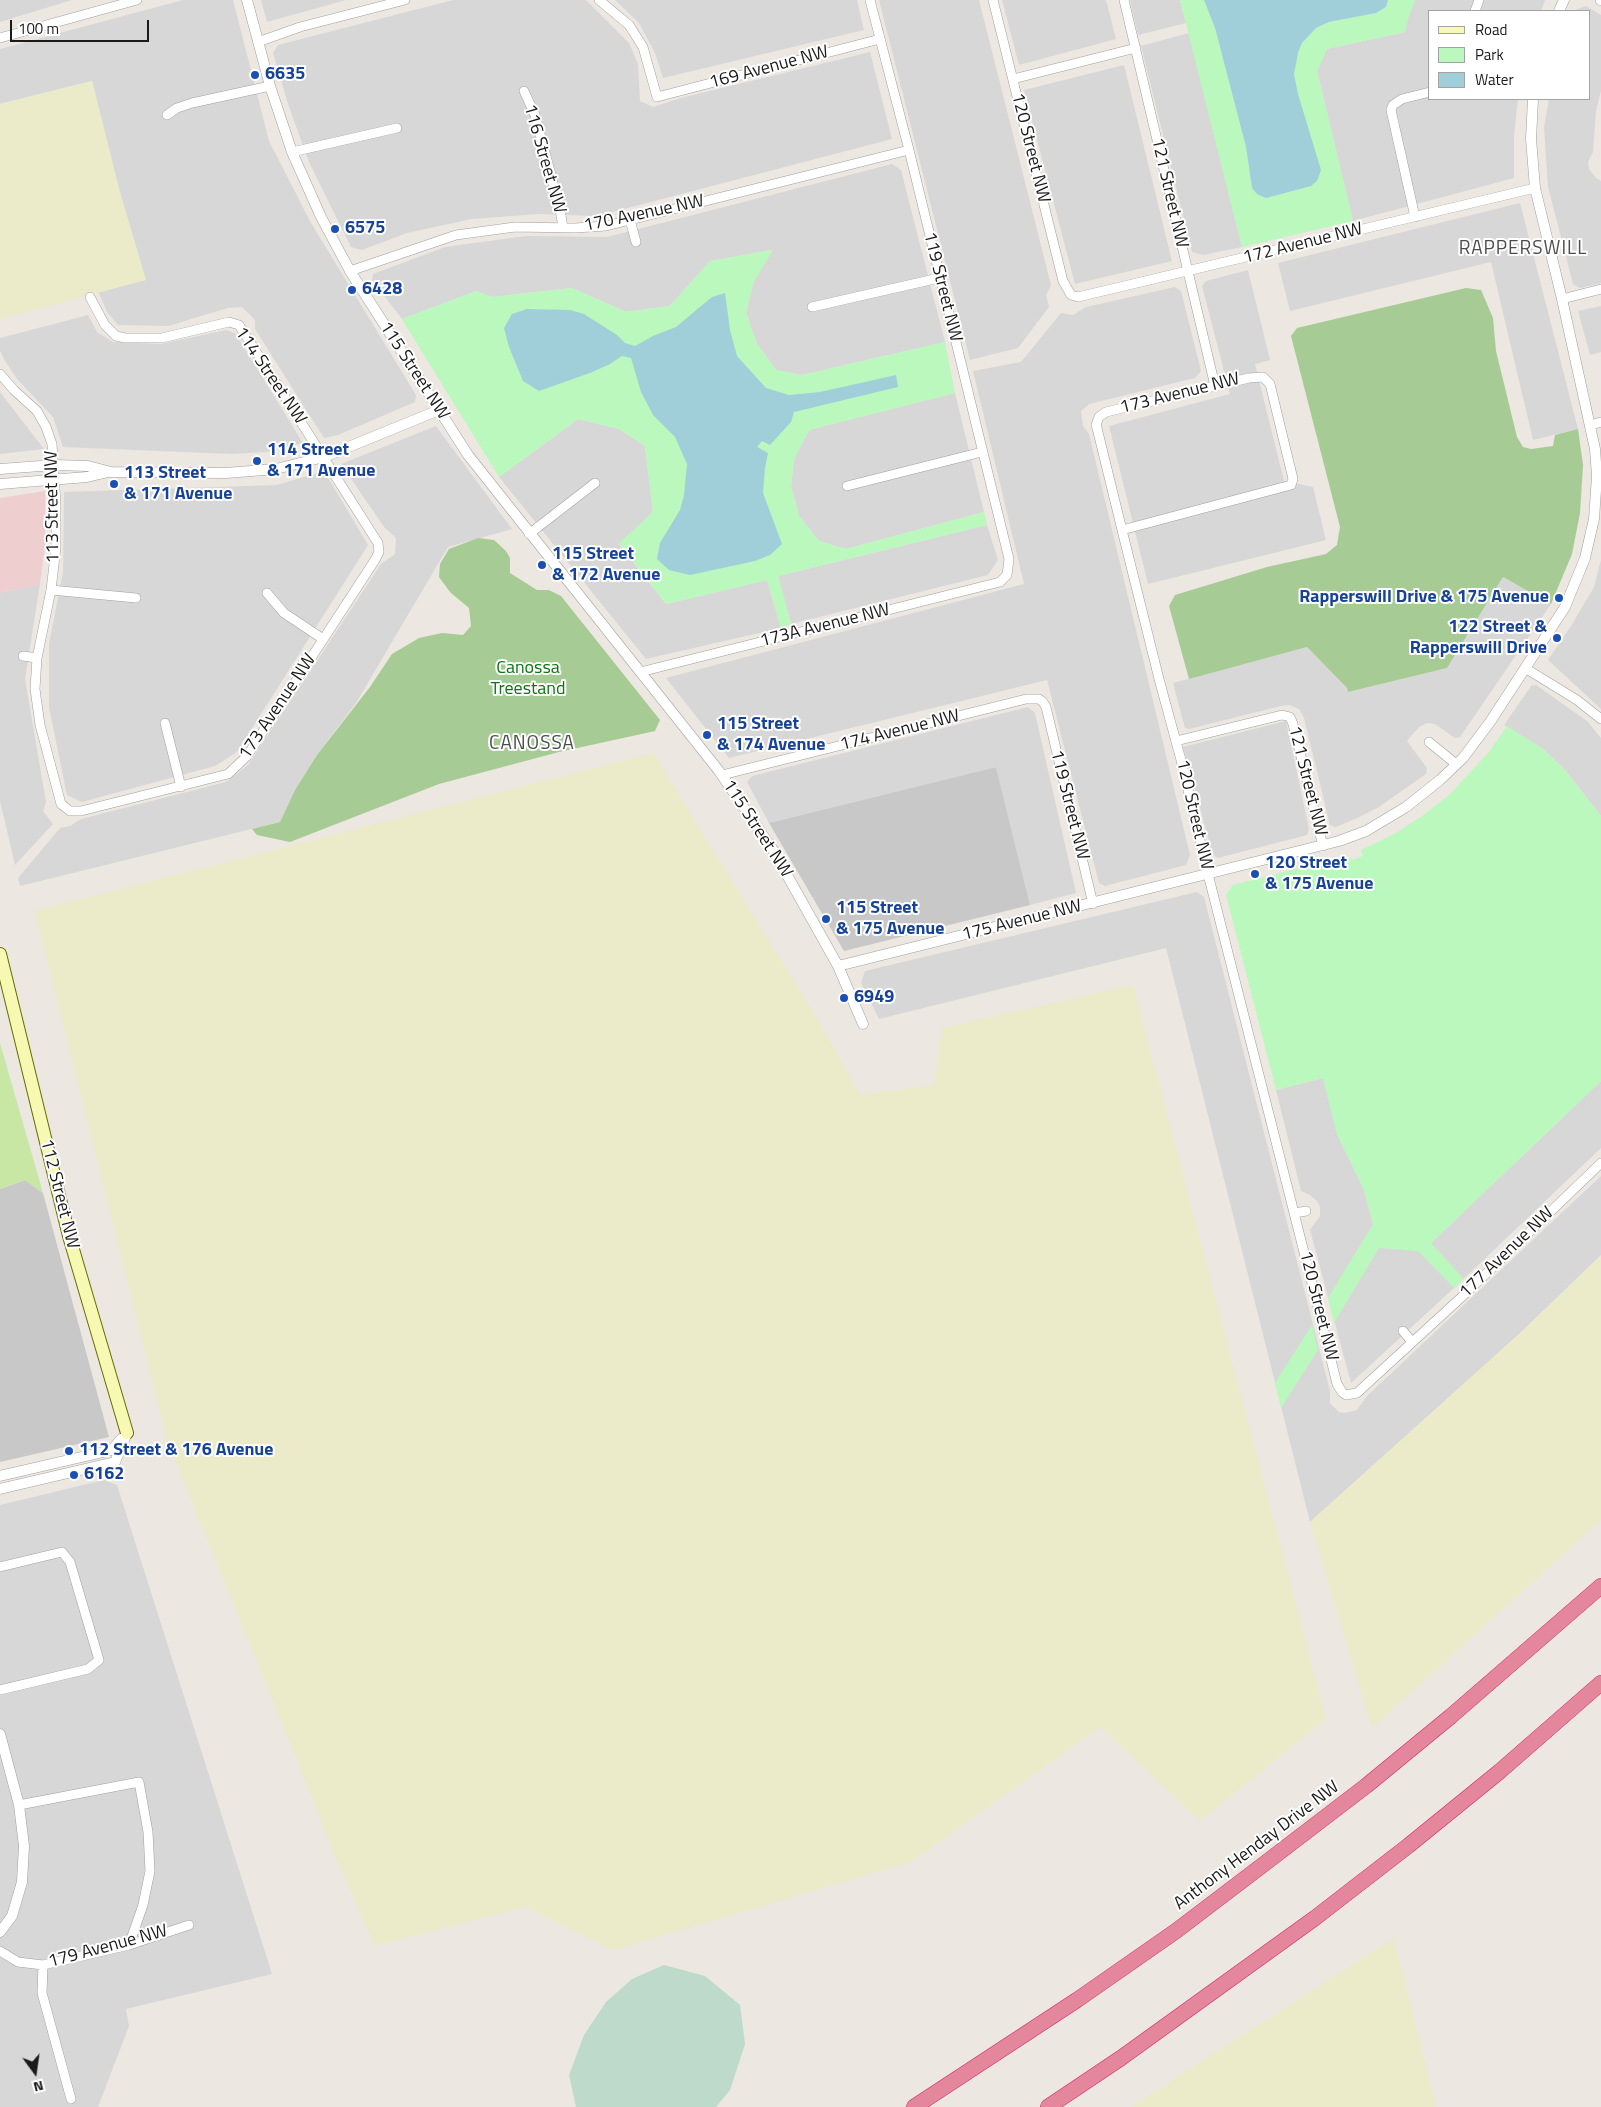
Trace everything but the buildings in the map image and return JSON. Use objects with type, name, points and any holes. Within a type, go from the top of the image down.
[{"type":"highway","name":"Anthony Henday Drive NW","points":[[914,2107],[1077,2000],[1176,1931],[1366,1786],[1450,1717],[1601,1586]]},
{"type":"highway","points":[[1048,2107],[1221,1988],[1385,1864],[1499,1772],[1601,1683]]},
{"type":"main road","name":"112 Street NW","points":[[0,954],[70,1241],[127,1433]]},
{"type":"street","points":[[0,38],[137,0]]},
{"type":"street","name":"115 Street NW","points":[[247,0],[270,86],[292,152],[321,217],[350,271],[468,455],[722,775],[773,850],[838,966],[863,1024]]},
{"type":"street","points":[[258,42],[307,25],[405,0]]},
{"type":"street","name":"169 Avenue NW","points":[[599,0],[629,25],[643,47],[657,97],[880,39]]},
{"type":"street","name":"119 Street NW","points":[[870,0],[909,150],[1009,559],[1007,575]]},
{"type":"street","name":"120 Street NW","points":[[993,0],[1064,281],[1071,294]]},
{"type":"street","name":"121 Street NW","points":[[1124,0],[1215,386]]},
{"type":"street","points":[[1013,79],[1136,48]]},
{"type":"street","points":[[167,115],[177,108],[192,103],[270,86]]},
{"type":"street","name":"116 Street NW","points":[[524,91],[535,115],[560,209],[563,228]]},
{"type":"street","points":[[1415,217],[1392,116],[1393,105],[1402,99],[1428,92]]},
{"type":"street","name":"175 Avenue NW","points":[[838,966],[1323,846],[1366,831],[1388,819],[1423,795],[1456,764],[1490,722],[1565,607],[1576,582],[1591,538],[1597,476],[1596,423],[1534,188],[1531,139],[1533,100]]},
{"type":"street","points":[[292,152],[398,128]]},
{"type":"street","name":"170 Avenue NW","points":[[350,271],[438,241],[478,231],[515,226],[598,227],[909,150]]},
{"type":"street","name":"172 Avenue NW","points":[[1071,294],[1085,297],[1534,188]]},
{"type":"street","points":[[630,220],[636,242]]},
{"type":"street","points":[[812,307],[939,278]]},
{"type":"street","points":[[1562,299],[1601,289]]},
{"type":"street","name":"114 Street NW","points":[[90,297],[105,326],[116,336],[125,338],[162,338],[229,322],[239,325],[374,533],[379,547]]},
{"type":"street","name":"113 Street NW","points":[[0,374],[42,418],[52,444],[56,529],[52,590],[37,658],[35,689],[38,715],[59,800],[68,810]]},
{"type":"street","name":"173 Avenue NW","points":[[1099,417],[1106,412],[1249,378],[1263,377],[1272,389],[1293,479],[1291,485],[1122,530]]},
{"type":"street","points":[[0,484],[88,477],[111,472],[252,472],[290,466],[324,457],[439,410]]},
{"type":"street","name":"120 Street NW","points":[[1099,417],[1096,424],[1208,874],[1337,1384],[1346,1395]]},
{"type":"street","points":[[846,486],[982,452]]},
{"type":"street","points":[[0,469],[54,465],[88,466],[111,472]]},
{"type":"street","points":[[529,534],[595,483]]},
{"type":"street","name":"173 Avenue NW","points":[[68,810],[81,812],[222,776],[242,763],[375,560],[379,547]]},
{"type":"street","name":"173A Avenue NW","points":[[640,672],[1000,582],[1007,575]]},
{"type":"street","points":[[52,590],[136,598]]},
{"type":"street","points":[[267,593],[284,613],[323,639]]},
{"type":"street","points":[[23,656],[37,658]]},
{"type":"street","points":[[1525,668],[1577,700],[1601,720]]},
{"type":"street","name":"174 Avenue NW","points":[[722,775],[1026,699],[1039,698],[1046,707]]},
{"type":"street","name":"119 Street NW","points":[[1046,707],[1093,904]]},
{"type":"street","name":"121 Street NW","points":[[1176,742],[1282,715],[1290,717],[1323,846]]},
{"type":"street","points":[[164,723],[180,787]]},
{"type":"street","points":[[1429,742],[1456,764]]},
{"type":"street","name":"177 Avenue NW","points":[[1346,1395],[1357,1392],[1412,1342],[1601,1163]]},
{"type":"street","points":[[1295,1214],[1306,1211]]},
{"type":"street","points":[[1403,1331],[1412,1342]]},
{"type":"street","points":[[0,1476],[112,1450],[127,1433]]},
{"type":"street","points":[[0,1489],[114,1462],[127,1433]]},
{"type":"street","points":[[0,1567],[62,1552],[70,1562],[99,1660],[88,1668],[0,1690]]},
{"type":"street","points":[[0,1734],[19,1805],[24,1846],[22,1882],[12,1916],[0,1932]]},
{"type":"street","points":[[19,1805],[140,1782],[148,1832],[150,1870],[143,1905],[130,1945]]},
{"type":"street","name":"179 Avenue NW","points":[[0,1951],[18,1962],[42,1965],[130,1945],[189,1925]]},
{"type":"street","points":[[42,1965],[42,1993],[71,2099]]},
{"type":"shaded area","points":[[0,0],[72,0],[0,22]]},
{"type":"shaded area","points":[[183,0],[233,0],[269,141],[311,223],[416,395],[415,402],[338,435],[324,438],[255,329],[255,320],[242,307],[228,308],[168,326],[118,325],[107,312],[98,291],[145,280],[119,189],[92,81],[0,104],[0,49]]},
{"type":"shaded area","points":[[261,0],[346,0],[267,22]]},
{"type":"shaded area","points":[[453,0],[586,0],[629,43],[638,64],[640,101],[653,107],[681,98],[870,52],[892,139],[597,216],[538,214],[472,219],[407,233],[362,250],[351,247],[309,162],[288,104],[273,53],[278,45]]},
{"type":"shaded area","points":[[615,0],[857,0],[864,30],[663,78],[655,53],[639,23]]},
{"type":"shaded area","points":[[879,0],[979,0],[1051,285],[1046,295],[1049,307],[1018,348],[970,360]]},
{"type":"shaded area","points":[[1002,0],[1106,0],[1116,39],[1019,65]]},
{"type":"shaded area","points":[[1130,0],[1180,0],[1186,23],[1138,35]]},
{"type":"shaded area","points":[[1415,0],[1545,0],[1541,10],[1428,10],[1428,100],[1518,100],[1514,135],[1514,178],[1353,221],[1317,71],[1326,49],[1405,32],[1409,13]]},
{"type":"shaded area","points":[[1586,6],[1601,15],[1601,91],[1596,111],[1593,152],[1588,162],[1589,169],[1601,181],[1601,283],[1580,288],[1573,284],[1548,187],[1544,127],[1549,100],[1591,100],[1591,10],[1576,10]]},
{"type":"shaded area","points":[[1189,33],[1242,247],[1203,255],[1192,252],[1141,46]]},
{"type":"shaded area","points":[[1124,65],[1172,261],[1075,284],[1024,90]]},
{"type":"shaded area","points":[[892,164],[901,170],[945,342],[802,375],[776,370],[757,344],[746,313],[754,281],[772,250],[710,261],[670,306],[626,312],[572,288],[492,297],[476,291],[402,319],[372,280],[373,274],[445,247],[526,236],[607,237]]},
{"type":"shaded area","points":[[1520,203],[1578,429],[1533,440],[1491,262],[1290,311],[1278,263]]},
{"type":"shaded area","points":[[1248,270],[1270,360],[1255,364],[1284,481],[1313,487],[1326,540],[1148,584],[1109,426],[1230,394],[1202,286],[1206,281]]},
{"type":"shaded area","points":[[1175,287],[1181,291],[1201,371],[1195,378],[1089,404],[1081,411],[1083,426],[1089,434],[1190,855],[1186,865],[1105,886],[1099,883],[1047,680],[729,758],[666,678],[1024,584],[973,371],[1021,362],[1061,313],[1073,315],[1086,307]]},
{"type":"shaded area","points":[[1601,306],[1601,352],[1590,355],[1578,311]]},
{"type":"shaded area","points":[[88,315],[97,332],[113,342],[161,344],[226,330],[235,333],[303,443],[267,452],[231,454],[63,447],[53,417],[17,379],[5,361],[0,351],[0,338]]},
{"type":"shaded area","points":[[0,392],[44,449],[0,454]]},
{"type":"shaded area","points":[[955,393],[984,512],[846,549],[819,541],[799,516],[791,486],[794,459],[809,430]]},
{"type":"shaded area","points":[[578,419],[619,429],[645,446],[653,512],[619,544],[666,604],[767,580],[781,628],[646,659],[499,477]]},
{"type":"shaded area","points":[[436,426],[512,529],[448,547],[356,703],[317,755],[295,790],[280,822],[20,886],[18,878],[60,828],[70,826],[81,819],[226,782],[248,765],[381,564],[395,554],[396,538],[384,527],[341,464]]},
{"type":"shaded area","points":[[324,471],[368,545],[237,752],[215,766],[82,802],[67,795],[49,708],[49,644],[63,572],[64,492],[277,485]]},
{"type":"shaded area","points":[[45,491],[45,545],[40,584],[0,593],[0,498]]},
{"type":"shaded area","points":[[987,525],[998,560],[988,575],[791,624],[778,576]]},
{"type":"shaded area","points":[[1601,560],[1601,709],[1548,660],[1594,587]]},
{"type":"shaded area","points":[[1503,577],[1551,604],[1460,737],[1455,738],[1435,724],[1427,723],[1419,727],[1407,741],[1427,768],[1426,774],[1379,807],[1357,818],[1336,827],[1330,825],[1304,718],[1299,709],[1290,705],[1281,706],[1189,729],[1185,728],[1173,683],[1307,647],[1347,688],[1348,692],[1447,668]]},
{"type":"shaded area","points":[[40,584],[25,679],[46,802],[43,811],[53,824],[15,865],[0,801],[0,593]]},
{"type":"shaded area","points":[[1536,685],[1587,721],[1601,738],[1601,816],[1565,770],[1543,749],[1504,725],[1531,686]]},
{"type":"shaded area","points":[[1028,707],[1035,713],[1076,893],[1030,905],[996,767],[769,823],[747,782],[752,776]]},
{"type":"shaded area","points":[[1286,721],[1309,829],[1307,835],[1218,858],[1213,855],[1183,747]]},
{"type":"shaded area","points":[[996,767],[1030,905],[844,951],[769,823]]},
{"type":"shaded area","points":[[1197,892],[1204,897],[1330,1391],[1330,1403],[1339,1412],[1345,1413],[1357,1410],[1367,1396],[1601,1176],[1601,1255],[1518,1335],[1310,1522],[1166,948],[879,1019],[861,983],[865,971]]},
{"type":"shaded area","points":[[1323,1078],[1337,1134],[1364,1190],[1373,1224],[1431,1243],[1601,1081],[1601,1148],[1351,1383],[1310,1230],[1320,1216],[1320,1207],[1317,1201],[1310,1195],[1301,1191],[1276,1090]]},
{"type":"shaded area","points":[[25,1180],[43,1193],[109,1437],[0,1462],[0,1189]]},
{"type":"shaded area","points":[[104,1480],[117,1485],[272,1974],[126,2009],[129,2026],[98,2107],[0,2107],[0,1505]]},
{"type":"green space","points":[[1180,0],[1204,0],[1215,28],[1246,147],[1252,188],[1298,94],[1294,74],[1295,62],[1302,43],[1308,36],[1316,28],[1329,22],[1376,13],[1386,7],[1388,0],[1415,0],[1405,32],[1327,49],[1317,71],[1353,221],[1242,247]]},
{"type":"green space","points":[[92,81],[119,189],[146,280],[0,319],[0,104]]},
{"type":"green space","points":[[773,250],[754,281],[746,313],[757,344],[776,370],[802,375],[945,342],[955,393],[809,430],[794,459],[791,486],[799,516],[819,541],[846,549],[984,512],[987,525],[778,576],[791,624],[781,628],[767,580],[666,604],[619,543],[653,512],[645,446],[619,429],[578,419],[499,477],[402,319],[476,291],[492,297],[572,288],[626,312],[670,306],[710,261]]},
{"type":"green space","points":[[1466,288],[1481,290],[1493,318],[1496,351],[1517,437],[1523,447],[1531,449],[1553,446],[1555,435],[1578,429],[1583,465],[1580,513],[1572,554],[1551,604],[1503,577],[1447,668],[1348,692],[1347,688],[1307,647],[1189,679],[1169,606],[1175,595],[1267,567],[1326,554],[1337,545],[1340,527],[1291,336],[1297,328]]},
{"type":"green space","name":"Canossa Treestand","points":[[478,538],[494,540],[506,551],[510,558],[510,573],[537,590],[549,590],[561,596],[660,720],[655,731],[559,752],[439,784],[290,842],[257,835],[252,829],[280,822],[295,790],[317,755],[370,687],[392,654],[419,638],[442,633],[463,635],[471,626],[469,608],[450,592],[439,577],[440,564],[449,549]]},
{"type":"green space","points":[[1507,726],[1543,749],[1565,770],[1601,816],[1601,1081],[1431,1243],[1464,1279],[1454,1288],[1418,1251],[1379,1248],[1334,1323],[1328,1298],[1373,1224],[1364,1190],[1337,1134],[1323,1078],[1276,1090],[1226,895],[1233,885],[1345,856],[1346,859],[1351,858],[1352,860],[1363,856],[1361,850],[1396,833],[1449,795],[1488,753]]},
{"type":"green space","points":[[653,753],[816,1017],[860,1095],[934,1085],[942,1028],[1133,985],[1326,1719],[1200,1821],[1100,1727],[911,1862],[614,1950],[524,1907],[375,1946],[324,1831],[318,1812],[168,1443],[35,911]]},
{"type":"green space","points":[[0,1043],[43,1193],[25,1180],[0,1189]]},
{"type":"green space","points":[[1601,1256],[1601,1520],[1372,1728],[1310,1522],[1518,1335]]},
{"type":"green space","points":[[1312,1325],[1318,1350],[1281,1408],[1275,1383]]},
{"type":"green space","points":[[1394,1938],[1436,2107],[1131,2107]]},
{"type":"green space","points":[[664,1965],[705,1976],[740,2005],[745,2044],[730,2090],[716,2107],[576,2107],[569,2075],[584,2035],[606,2002],[632,1979]]},
{"type":"water","points":[[1204,0],[1388,0],[1386,7],[1376,13],[1329,22],[1316,28],[1302,43],[1294,74],[1298,94],[1321,170],[1317,181],[1311,186],[1266,198],[1257,194],[1252,188],[1246,147],[1215,28]]},
{"type":"water","points":[[725,293],[730,330],[737,356],[766,388],[789,395],[820,392],[896,375],[898,387],[794,412],[791,422],[770,445],[762,441],[757,447],[768,453],[763,493],[782,544],[770,555],[755,561],[690,575],[669,570],[657,559],[660,543],[680,510],[684,495],[687,464],[675,437],[653,415],[641,392],[631,358],[622,356],[590,373],[539,391],[523,381],[509,347],[504,328],[512,314],[527,309],[570,310],[584,314],[617,335],[625,343],[635,346],[653,336],[676,327],[712,297]]},
{"type":"place","name":"6635","points":[[255,75]]},
{"type":"place","name":"6575","points":[[335,229]]},
{"type":"place","name":"6428","points":[[352,290]]},
{"type":"place","name":"114 Street & 171 Avenue","points":[[257,461]]},
{"type":"place","name":"113 Street & 171 Avenue","points":[[114,484]]},
{"type":"place","name":"115 Street & 172 Avenue","points":[[542,565]]},
{"type":"place","name":"Rapperswill Drive & 175 Avenue","points":[[1559,598]]},
{"type":"place","name":"122 Street & Rapperswill Drive","points":[[1557,638]]},
{"type":"place","name":"115 Street & 174 Avenue","points":[[707,735]]},
{"type":"place","name":"120 Street & 175 Avenue","points":[[1255,874]]},
{"type":"place","name":"115 Street & 175 Avenue","points":[[826,919]]},
{"type":"place","name":"6949","points":[[844,998]]},
{"type":"place","name":"112 Street & 176 Avenue","points":[[69,1451]]},
{"type":"place","name":"6162","points":[[74,1475]]},
{"type":"district","name":"RAPPERSWILL","points":[[1523,249]]},
{"type":"district","name":"CANOSSA","points":[[532,744]]}]
